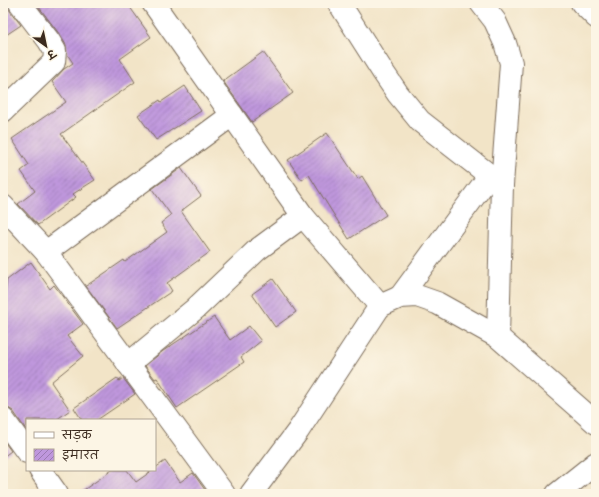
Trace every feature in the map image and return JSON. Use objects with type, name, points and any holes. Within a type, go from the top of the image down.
[{"type":"street","points":[[3,111],[54,62],[55,51],[20,3]]},
{"type":"street","points":[[339,3],[398,94],[420,121],[496,180]]},
{"type":"street","points":[[481,3],[495,21],[505,43],[511,62],[496,180],[498,337]]},
{"type":"street","points":[[582,3],[596,17]]},
{"type":"street","points":[[160,6],[232,115],[304,216],[380,306]]},
{"type":"street","points":[[46,252],[232,115]]},
{"type":"street","points":[[400,297],[496,180]]},
{"type":"street","points":[[3,206],[46,252],[224,494]]},
{"type":"street","points":[[128,364],[195,309],[256,250],[304,216]]},
{"type":"street","points":[[251,494],[298,431],[380,306],[400,297],[417,296],[437,303],[498,337],[596,423]]},
{"type":"street","points":[[3,419],[26,451]]},
{"type":"street","points":[[556,494],[596,463]]},
{"type":"street","points":[[41,471],[57,494]]},
{"type":"building","points":[[3,3],[8,3],[10,11],[21,25],[3,37]]},
{"type":"building","points":[[36,3],[127,3],[151,37],[120,59],[135,82],[61,134],[95,180],[73,194],[76,197],[38,225],[18,204],[35,191],[21,171],[29,165],[12,139],[66,102],[52,82],[64,69],[73,63],[67,54],[66,45],[60,35]]},
{"type":"building","points":[[263,52],[293,93],[252,122],[223,81]]},
{"type":"building","points":[[185,86],[201,111],[156,140],[138,115],[160,100],[161,102]]},
{"type":"building","points":[[327,133],[358,179],[362,176],[386,215],[349,239],[309,175],[302,180],[288,160]]},
{"type":"building","points":[[181,168],[201,196],[181,211],[210,252],[167,283],[172,291],[117,328],[86,286],[124,260],[125,262],[167,232],[161,223],[171,215],[152,189]]},
{"type":"building","points":[[31,262],[50,289],[54,285],[83,324],[67,336],[83,356],[51,382],[70,410],[57,419],[26,419],[26,430],[13,411],[3,407],[3,311],[7,280]]},
{"type":"building","points":[[273,279],[296,312],[275,327],[252,294]]},
{"type":"building","points":[[214,317],[230,340],[249,326],[261,341],[241,357],[244,362],[177,408],[157,378],[155,379],[145,366],[163,351]]},
{"type":"building","points":[[117,378],[119,381],[123,378],[135,394],[98,419],[81,419],[74,408]]},
{"type":"building","points":[[3,440],[11,451],[3,457]]},
{"type":"building","points":[[165,461],[180,482],[193,473],[208,494],[78,494],[111,471],[128,471],[136,482],[152,471],[156,471],[156,467]]}]
